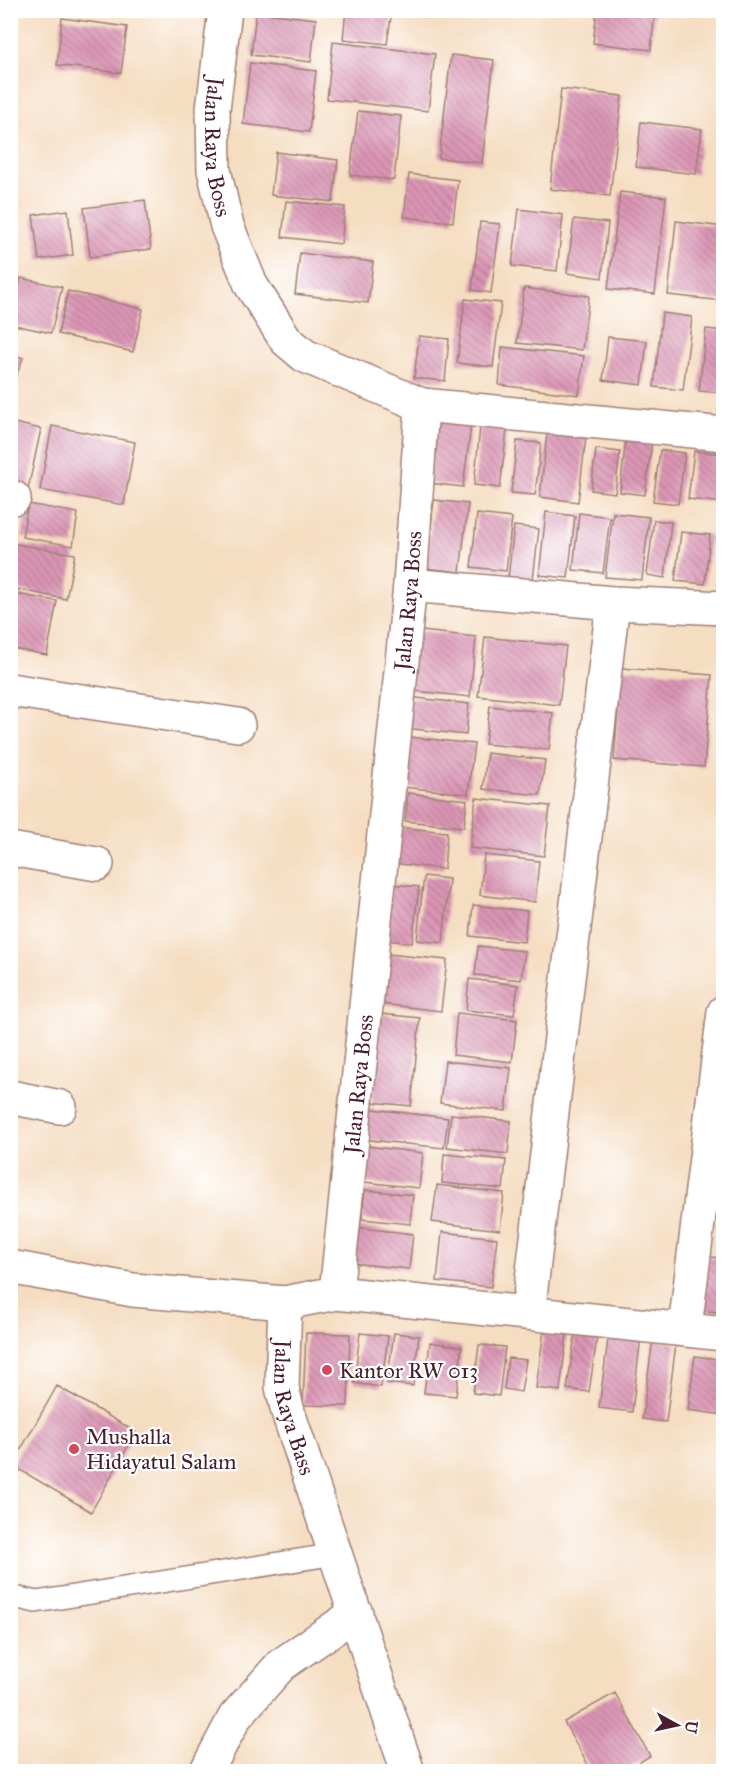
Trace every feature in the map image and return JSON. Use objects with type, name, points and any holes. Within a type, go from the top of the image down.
[{"type":"street","name":"Jalan Raya Boss","points":[[225,10],[213,109],[214,170],[227,226],[251,285],[286,340],[305,356],[422,405],[410,585],[336,1293]]},
{"type":"street","points":[[422,405],[723,434]]},
{"type":"street","points":[[410,585],[613,603],[723,608]]},
{"type":"street","points":[[528,1313],[613,603]]},
{"type":"street","points":[[10,690],[238,725]]},
{"type":"street","points":[[10,849],[97,864]]},
{"type":"street","points":[[685,1328],[723,1012]]},
{"type":"street","points":[[10,1097],[60,1107]]},
{"type":"street","points":[[10,1267],[133,1290],[285,1303],[336,1293],[685,1328],[723,1334]]},
{"type":"street","name":"Jalan Raya Bass","points":[[285,1303],[282,1387],[288,1412],[408,1772]]},
{"type":"street","points":[[206,1772],[234,1717],[282,1665],[356,1613]]},
{"type":"lane","points":[[10,1596],[36,1602],[336,1554]]},
{"type":"building","points":[[346,10],[392,10],[387,44],[343,39]]},
{"type":"building","points":[[597,10],[655,10],[651,50],[593,43]]},
{"type":"building","points":[[256,12],[316,19],[311,62],[251,55]]},
{"type":"building","points":[[62,18],[127,27],[121,73],[57,65]]},
{"type":"building","points":[[333,42],[435,54],[428,111],[327,99]]},
{"type":"building","points":[[451,55],[494,60],[482,163],[439,158]]},
{"type":"building","points":[[250,63],[316,71],[309,132],[243,124]]},
{"type":"building","points":[[561,89],[622,96],[610,196],[550,189]]},
{"type":"building","points":[[358,111],[401,116],[394,180],[350,175]]},
{"type":"building","points":[[641,122],[702,129],[696,174],[636,167]]},
{"type":"building","points":[[276,152],[338,160],[333,202],[271,195]]},
{"type":"building","points":[[409,174],[458,180],[453,222],[404,217]]},
{"type":"building","points":[[620,192],[666,197],[655,294],[608,289]]},
{"type":"building","points":[[145,200],[151,249],[90,257],[84,208]]},
{"type":"building","points":[[286,201],[345,207],[341,244],[282,237]]},
{"type":"building","points":[[519,209],[563,215],[557,271],[512,266]]},
{"type":"building","points":[[68,210],[73,255],[39,260],[33,215]]},
{"type":"building","points":[[574,219],[608,223],[602,278],[567,273]]},
{"type":"building","points":[[676,221],[724,227],[724,301],[668,295]]},
{"type":"building","points":[[480,222],[500,224],[491,293],[472,290]]},
{"type":"building","points":[[300,253],[373,262],[368,303],[295,294]]},
{"type":"building","points":[[21,278],[62,287],[51,333],[10,324]]},
{"type":"building","points":[[524,288],[589,296],[582,350],[517,343]]},
{"type":"building","points":[[68,291],[143,309],[133,352],[58,334]]},
{"type":"building","points":[[465,299],[501,303],[493,367],[457,363]]},
{"type":"building","points":[[662,313],[692,317],[683,390],[654,387]]},
{"type":"building","points":[[706,329],[724,331],[724,393],[699,391]]},
{"type":"building","points":[[419,336],[449,339],[445,381],[414,378]]},
{"type":"building","points":[[608,337],[647,341],[642,385],[603,380]]},
{"type":"building","points":[[502,347],[584,356],[579,395],[499,385]]},
{"type":"building","points":[[10,353],[23,358],[11,390],[10,390]]},
{"type":"building","points":[[436,414],[472,418],[463,487],[428,483]]},
{"type":"building","points":[[10,422],[41,429],[27,494],[10,490]]},
{"type":"building","points":[[548,425],[587,429],[578,502],[540,497]]},
{"type":"building","points":[[52,426],[135,442],[124,505],[40,490]]},
{"type":"building","points":[[480,427],[507,430],[500,488],[474,485]]},
{"type":"building","points":[[626,437],[652,441],[645,495],[620,492]]},
{"type":"building","points":[[517,441],[541,443],[535,495],[511,493]]},
{"type":"building","points":[[596,449],[620,452],[615,493],[591,490]]},
{"type":"building","points":[[660,450],[685,453],[678,504],[653,501]]},
{"type":"building","points":[[694,451],[724,454],[724,503],[688,499]]},
{"type":"building","points":[[434,500],[468,504],[460,572],[426,568]]},
{"type":"building","points":[[28,504],[78,513],[73,546],[22,537]]},
{"type":"building","points":[[546,512],[575,516],[568,578],[539,575]]},
{"type":"building","points":[[579,513],[610,517],[603,573],[573,570]]},
{"type":"building","points":[[613,513],[649,517],[642,580],[605,577]]},
{"type":"building","points":[[477,514],[512,518],[506,571],[471,567]]},
{"type":"building","points":[[654,520],[671,522],[665,578],[647,575]]},
{"type":"building","points":[[514,526],[539,529],[533,580],[508,578]]},
{"type":"building","points":[[681,532],[710,535],[705,584],[675,581]]},
{"type":"building","points":[[722,534],[724,534],[724,574],[718,574]]},
{"type":"building","points":[[10,543],[75,554],[66,599],[10,588]]},
{"type":"building","points":[[10,593],[57,601],[47,655],[10,648]]},
{"type":"building","points":[[413,630],[476,637],[470,697],[407,690]]},
{"type":"building","points":[[485,637],[566,646],[559,705],[478,696]]},
{"type":"building","points":[[621,668],[712,675],[704,767],[614,760]]},
{"type":"building","points":[[408,697],[469,704],[466,735],[405,728]]},
{"type":"building","points":[[490,706],[553,713],[549,750],[485,744]]},
{"type":"building","points":[[400,736],[474,744],[468,794],[394,786]]},
{"type":"building","points":[[487,753],[545,760],[540,795],[483,789]]},
{"type":"building","points":[[408,793],[467,800],[464,827],[405,821]]},
{"type":"building","points":[[476,798],[550,806],[544,856],[470,848]]},
{"type":"building","points":[[386,826],[447,832],[444,869],[382,862]]},
{"type":"building","points":[[484,855],[539,861],[535,902],[480,895]]},
{"type":"building","points":[[424,876],[449,879],[443,943],[417,940]]},
{"type":"building","points":[[383,883],[419,887],[412,943],[376,939]]},
{"type":"building","points":[[473,905],[527,911],[524,942],[470,936]]},
{"type":"building","points":[[478,946],[525,951],[521,980],[475,975]]},
{"type":"building","points":[[387,954],[447,960],[441,1011],[381,1004]]},
{"type":"building","points":[[469,979],[518,985],[514,1015],[466,1010]]},
{"type":"building","points":[[457,1013],[517,1020],[512,1062],[453,1055]]},
{"type":"building","points":[[381,1014],[420,1018],[411,1106],[372,1102]]},
{"type":"building","points":[[445,1061],[511,1068],[506,1111],[440,1103]]},
{"type":"building","points":[[364,1108],[448,1118],[444,1148],[361,1139]]},
{"type":"building","points":[[451,1114],[511,1121],[508,1154],[447,1147]]},
{"type":"building","points":[[359,1145],[423,1153],[419,1188],[355,1181]]},
{"type":"building","points":[[444,1154],[506,1160],[503,1189],[442,1183]]},
{"type":"building","points":[[437,1185],[504,1193],[500,1230],[432,1222]]},
{"type":"building","points":[[365,1190],[413,1195],[410,1224],[362,1219]]},
{"type":"building","points":[[354,1227],[413,1234],[409,1269],[350,1263]]},
{"type":"building","points":[[442,1232],[497,1238],[491,1287],[437,1281]]},
{"type":"building","points":[[708,1257],[724,1258],[724,1312],[704,1311]]},
{"type":"building","points":[[545,1323],[568,1326],[560,1391],[536,1388]]},
{"type":"building","points":[[609,1332],[641,1336],[632,1412],[599,1408]]},
{"type":"building","name":"Kantor RW 013","points":[[306,1333],[350,1334],[348,1406],[303,1405]]},
{"type":"building","points":[[360,1333],[388,1336],[381,1387],[354,1383]]},
{"type":"building","points":[[394,1333],[419,1336],[413,1386],[387,1383]]},
{"type":"building","points":[[575,1335],[597,1338],[589,1392],[567,1389]]},
{"type":"building","points":[[653,1339],[676,1343],[666,1422],[642,1419]]},
{"type":"building","points":[[430,1342],[462,1347],[456,1396],[424,1393]]},
{"type":"building","points":[[479,1345],[505,1347],[499,1396],[473,1393]]},
{"type":"building","points":[[695,1356],[724,1360],[724,1415],[688,1410]]},
{"type":"building","points":[[508,1358],[526,1360],[521,1392],[504,1389]]},
{"type":"building","name":"Mushalla Hidayatul Salam","points":[[57,1386],[136,1432],[91,1512],[12,1465]]},
{"type":"building","points":[[615,1693],[650,1756],[623,1772],[592,1772],[564,1722]]},
{"type":"place","name":"Kantor RW 013","points":[[327,1370]]},
{"type":"place","name":"Mushalla Hidayatul Salam","points":[[74,1449]]}]
